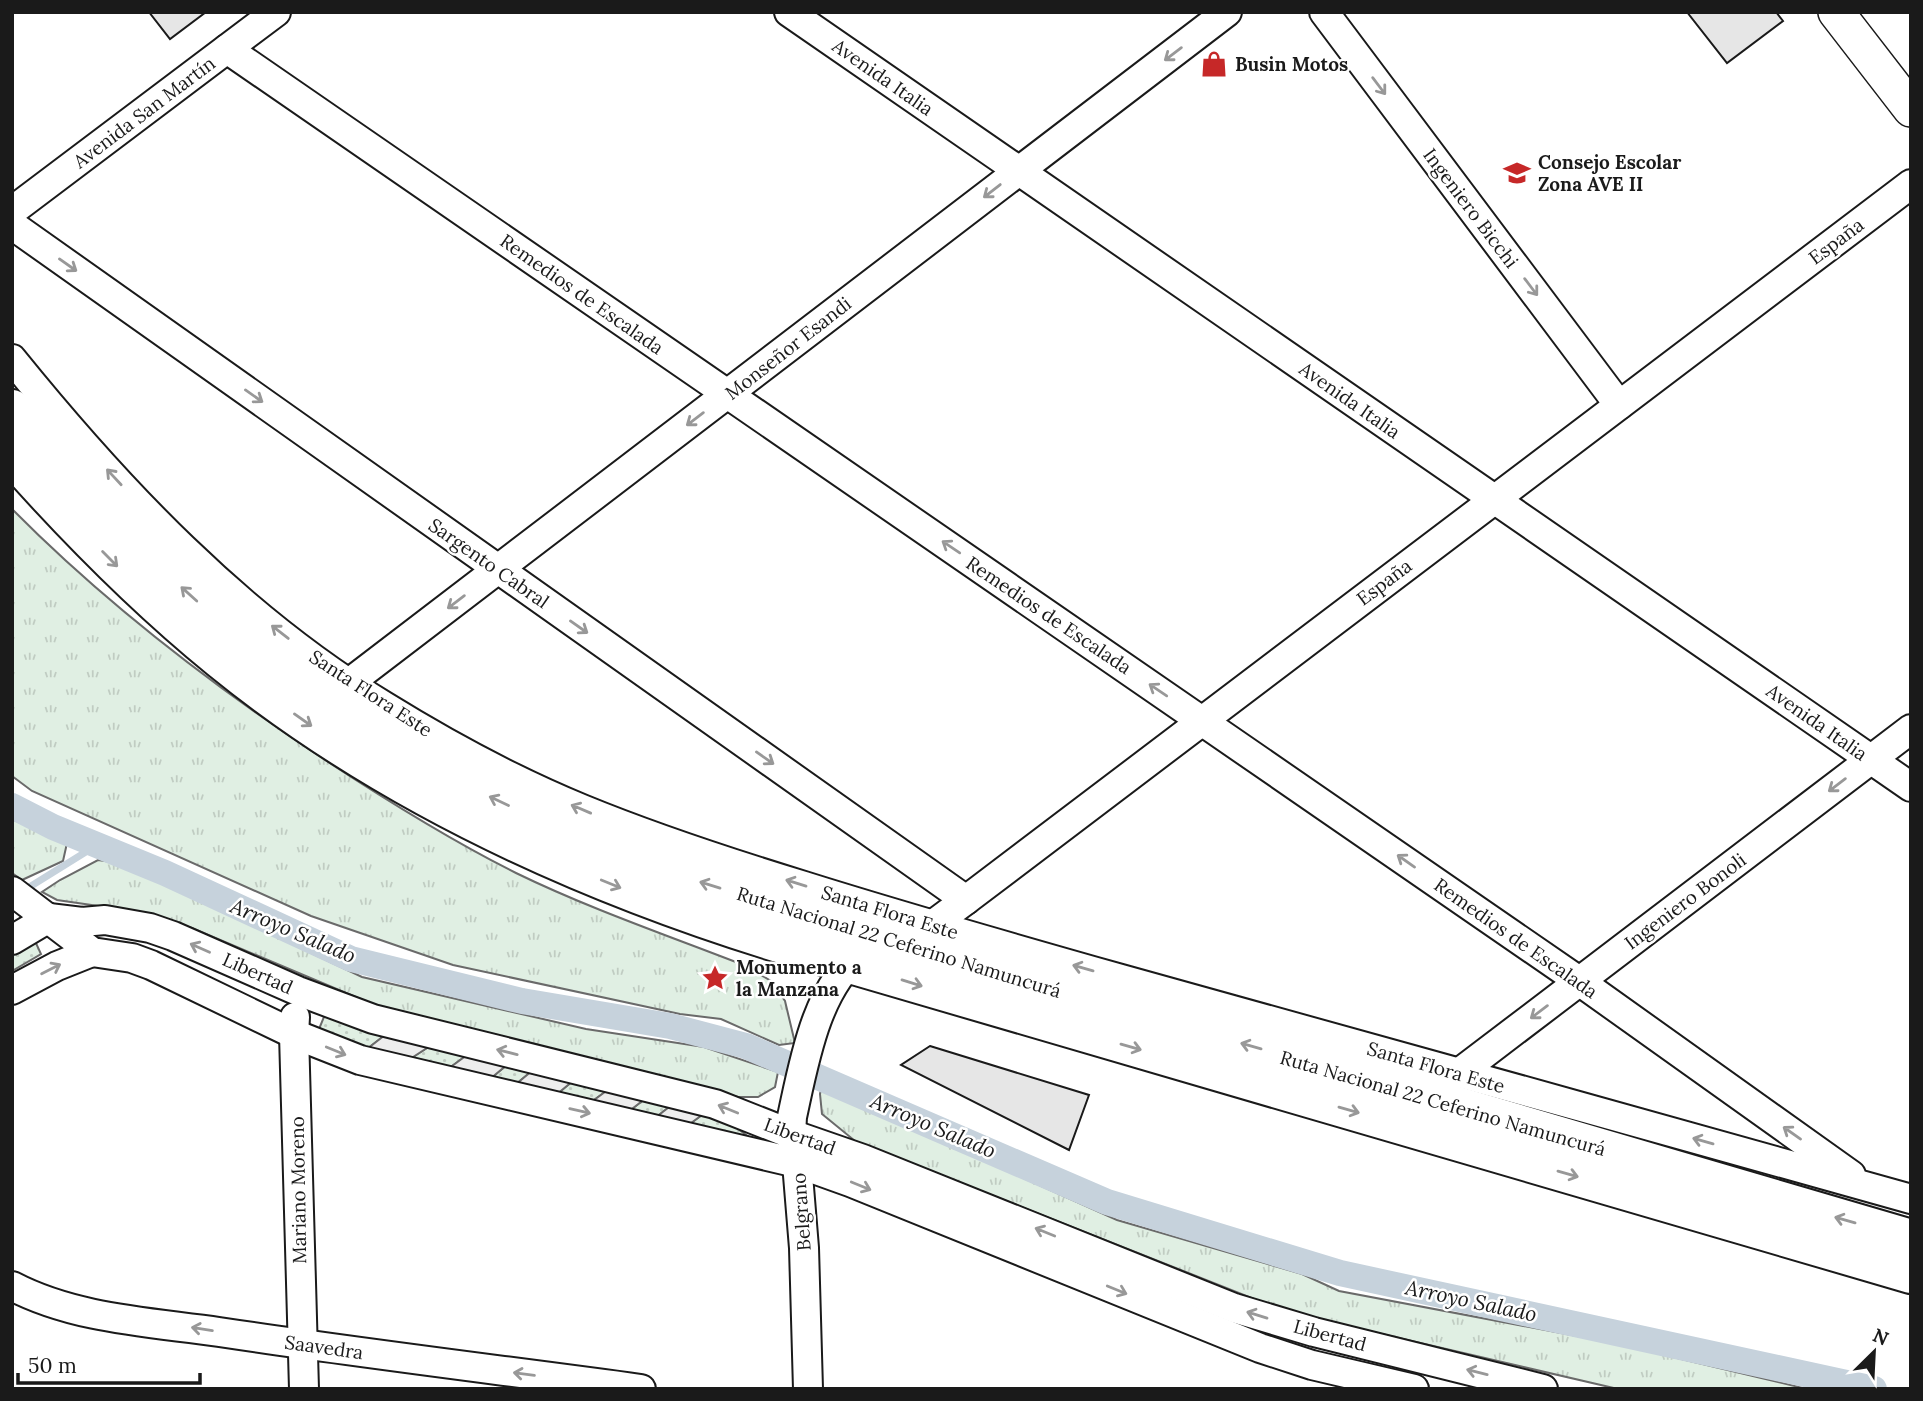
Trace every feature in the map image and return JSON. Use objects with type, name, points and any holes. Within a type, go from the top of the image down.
[{"type":"highway","name":"Ruta Nacional 22 Ceferino Namuncurá","points":[[12,409],[102,509],[192,598],[277,667],[429,764],[491,797],[616,853],[678,875],[893,941],[1911,1240]]},
{"type":"highway","name":"Ruta Nacional 22 Ceferino Namuncurá","points":[[12,456],[124,573],[221,660],[317,730],[402,783],[519,845],[626,890],[739,931],[1911,1274]]},
{"type":"main road","points":[[1836,12],[1911,110]]},
{"type":"street","name":"Avenida San Martín","points":[[12,211],[276,12]]},
{"type":"street","name":"Avenida Italia","points":[[789,12],[1911,787]]},
{"type":"street","name":"Monseñor Esandi","points":[[349,683],[1227,12]]},
{"type":"street","name":"Ingeniero Bicchi","points":[[1324,12],[1619,405]]},
{"type":"street","name":"Remedios de Escalada","points":[[227,49],[1580,981],[1868,1187]]},
{"type":"street","name":"España","points":[[847,964],[864,951],[931,926],[1911,184]]},
{"type":"street","name":"Sargento Cabral","points":[[12,225],[966,900]]},
{"type":"street","name":"Santa Flora Este","points":[[12,359],[101,464],[180,545],[246,604],[381,705],[474,757],[579,808],[708,856],[931,926],[1911,1199]]},
{"type":"street","name":"Ingeniero Bonoli","points":[[1459,1073],[1911,729]]},
{"type":"street","points":[[12,940],[31,905]]},
{"type":"street","name":"Libertad","points":[[31,905],[92,952],[132,958],[151,965],[294,1034],[360,1060],[797,1163],[1260,1348],[1312,1377],[1414,1389]]},
{"type":"street","name":"Libertad","points":[[31,905],[82,922],[104,920],[150,928],[298,991],[373,1019],[715,1104],[863,1159],[1234,1308],[1314,1332],[1543,1389]]},
{"type":"street","points":[[12,990],[57,966],[92,952]]},
{"type":"street","name":"Belgrano","points":[[808,1389],[804,1248],[797,1163],[791,1134],[798,1088],[824,1000],[847,964]]},
{"type":"street","name":"Mariano Moreno","points":[[298,991],[294,1034],[304,1389]]},
{"type":"street","name":"Saavedra","points":[[12,1286],[36,1298],[90,1313],[641,1389]]},
{"type":"street","points":[[1312,1377],[1314,1332]]},
{"type":"green space","points":[[12,509],[83,576],[158,639],[276,727],[389,801],[464,846],[516,873],[601,910],[746,966],[771,981],[785,1001],[795,1043],[779,1045],[721,1019],[680,1014],[453,965],[311,916],[32,791],[12,776]]},
{"type":"green space","points":[[12,819],[67,843],[63,861],[22,880],[12,873]]},
{"type":"green space","points":[[98,860],[133,865],[161,882],[362,977],[586,1029],[704,1047],[778,1072],[775,1087],[758,1097],[738,1097],[377,1006],[192,928],[133,911],[57,900],[42,892]]},
{"type":"green space","points":[[35,941],[41,954],[12,971],[12,954]]},
{"type":"green space","points":[[326,1012],[385,1035],[367,1049],[319,1029]]},
{"type":"green space","points":[[430,1046],[467,1055],[448,1069],[410,1059]]},
{"type":"green space","points":[[508,1064],[533,1070],[515,1085],[490,1079]]},
{"type":"green space","points":[[823,1079],[883,1115],[1117,1220],[1302,1274],[1339,1291],[1614,1343],[1807,1389],[1618,1389],[1287,1312],[855,1141],[822,1114],[820,1094]]},
{"type":"green space","points":[[574,1080],[609,1089],[590,1103],[556,1095]]},
{"type":"green space","points":[[646,1098],[673,1104],[655,1118],[628,1112]]},
{"type":"green space","points":[[706,1112],[737,1128],[750,1138],[687,1126]]},
{"type":"shaded area","points":[[385,1035],[430,1046],[410,1059],[367,1049]]},
{"type":"shaded area","points":[[467,1055],[508,1064],[490,1079],[448,1069]]},
{"type":"shaded area","points":[[533,1070],[574,1080],[556,1095],[515,1085]]},
{"type":"shaded area","points":[[609,1089],[646,1098],[628,1112],[590,1103]]},
{"type":"shaded area","points":[[673,1104],[706,1112],[687,1126],[655,1118]]},
{"type":"building","points":[[149,12],[206,12],[170,39]]},
{"type":"building","points":[[1687,12],[1776,12],[1783,21],[1727,63]]},
{"type":"building","points":[[930,1046],[1089,1095],[1069,1150],[901,1065]]},
{"type":"waterway","name":"Arroyo Salado","points":[[12,806],[53,827],[165,873],[351,959],[522,1001],[670,1026],[746,1046],[1107,1202],[1340,1273],[1874,1389]]},
{"type":"waterway","points":[[23,891],[97,845]]},
{"type":"place","name":"Busin Motos","points":[[1214,64]]},
{"type":"place","name":"Consejo Escolar Zona AVE II","points":[[1517,173]]},
{"type":"place","name":"Monumento a la Manzana","points":[[715,978]]}]
